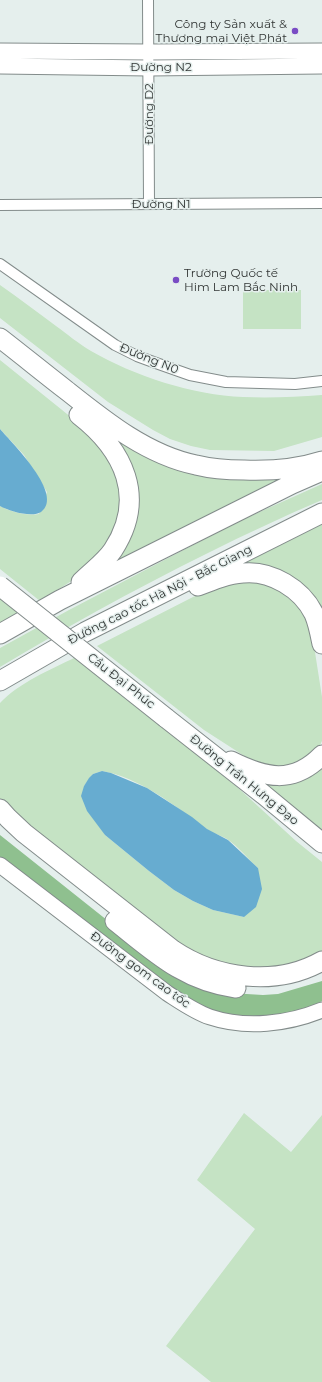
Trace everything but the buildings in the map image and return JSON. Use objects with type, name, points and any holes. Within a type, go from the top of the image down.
[{"type":"highway","points":[[0,338],[114,427],[138,442],[168,456],[196,465],[223,469],[252,470],[279,470],[300,467],[322,461]]},
{"type":"highway","points":[[0,352],[82,417],[103,436],[120,462],[128,481],[128,515],[123,532],[113,551],[99,566],[60,600]]},
{"type":"highway","points":[[0,634],[60,600],[292,484],[322,471]]},
{"type":"highway","name":"Đường cao tốc Hà Nội - Bắc Giang","points":[[0,681],[85,632],[322,513]]},
{"type":"highway","points":[[113,618],[232,574],[260,574],[266,575],[281,582],[302,599],[313,613],[322,644]]},
{"type":"highway","name":"Cầu Đại Phúc","points":[[0,586],[166,718]]},
{"type":"highway","points":[[0,631],[22,622]]},
{"type":"highway","points":[[0,696],[8,686],[21,676],[85,632]]},
{"type":"highway","name":"Đường Trần Hưng Đạo","points":[[166,718],[322,844]]},
{"type":"highway","points":[[200,744],[242,766],[277,776],[287,776],[300,772],[314,763],[322,755]]},
{"type":"highway","points":[[0,809],[24,833],[192,962],[226,973],[264,977],[297,971],[322,961]]},
{"type":"highway","points":[[0,828],[159,956],[193,976],[222,986],[256,990],[290,985],[322,975]]},
{"type":"street","name":"Đường D2","points":[[148,0],[149,204]]},
{"type":"street","name":"Đường N2","points":[[0,51],[56,59],[149,68],[322,66]]},
{"type":"street","points":[[253,51],[254,67]]},
{"type":"street","name":"Đường N2","points":[[0,66],[56,59],[149,52],[322,51]]},
{"type":"street","name":"Đường N1","points":[[0,205],[322,203]]},
{"type":"street","name":"Đường N0","points":[[0,264],[115,345],[156,363],[190,375],[226,382],[295,384],[322,381]]},
{"type":"street","name":"Đường gom cao tốc","points":[[0,865],[167,993],[210,1017],[223,1020],[266,1024],[293,1020],[322,1010]]},
{"type":"green space","points":[[0,285],[87,348],[108,360],[164,383],[204,392],[243,397],[293,397],[322,395],[322,437],[274,451],[210,450],[170,439],[108,402],[0,318]]},
{"type":"green space","points":[[243,290],[301,290],[301,329],[243,329]]},
{"type":"green space","points":[[0,360],[72,418],[109,454],[122,490],[116,534],[84,573],[40,601],[0,569],[0,506],[19,513],[39,514],[47,492],[24,455],[0,429]]},
{"type":"green space","points":[[111,436],[164,460],[303,474],[105,569],[126,536]]},
{"type":"green space","points":[[322,484],[322,500],[236,539],[152,581],[0,667],[0,648],[235,523]]},
{"type":"green space","points":[[322,520],[322,632],[307,597],[223,569]]},
{"type":"green space","points":[[257,580],[285,593],[302,609],[312,633],[322,697],[322,741],[316,753],[283,771],[249,759],[204,730],[97,646],[193,597],[226,583]]},
{"type":"green space","points":[[0,596],[20,612],[0,623]]},
{"type":"green space","points":[[76,657],[236,786],[296,841],[322,862],[322,955],[272,972],[192,958],[0,802],[0,703],[26,683]],"holes":[[[102,771],[116,774],[143,786],[182,811],[207,830],[227,839],[258,868],[244,917],[213,910],[174,890],[105,835],[84,786],[93,774]]]},
{"type":"green space","points":[[322,762],[322,830],[255,776]]},
{"type":"green space","points":[[0,835],[137,944],[230,993],[263,995],[278,994],[322,981],[322,1001],[310,1007],[285,1014],[244,1017],[218,1013],[186,1000],[0,859]]},
{"type":"green space","points":[[244,1113],[291,1152],[322,1115],[322,1382],[211,1382],[166,1346],[255,1229],[197,1180]]},
{"type":"water","points":[[0,429],[25,457],[42,482],[46,494],[47,504],[41,512],[37,514],[15,512],[0,506]]},
{"type":"water","points":[[102,771],[111,773],[147,788],[192,817],[207,829],[228,840],[258,868],[262,889],[256,907],[244,917],[213,910],[193,901],[174,890],[105,835],[87,811],[81,796],[84,786],[89,778],[93,774]]},
{"type":"place","name":"Công ty Sản xuất & Thương mại Việt Phát","points":[[295,31]]},
{"type":"place","name":"Trường Quốc tế Him Lam Bắc Ninh","points":[[176,280]]}]
